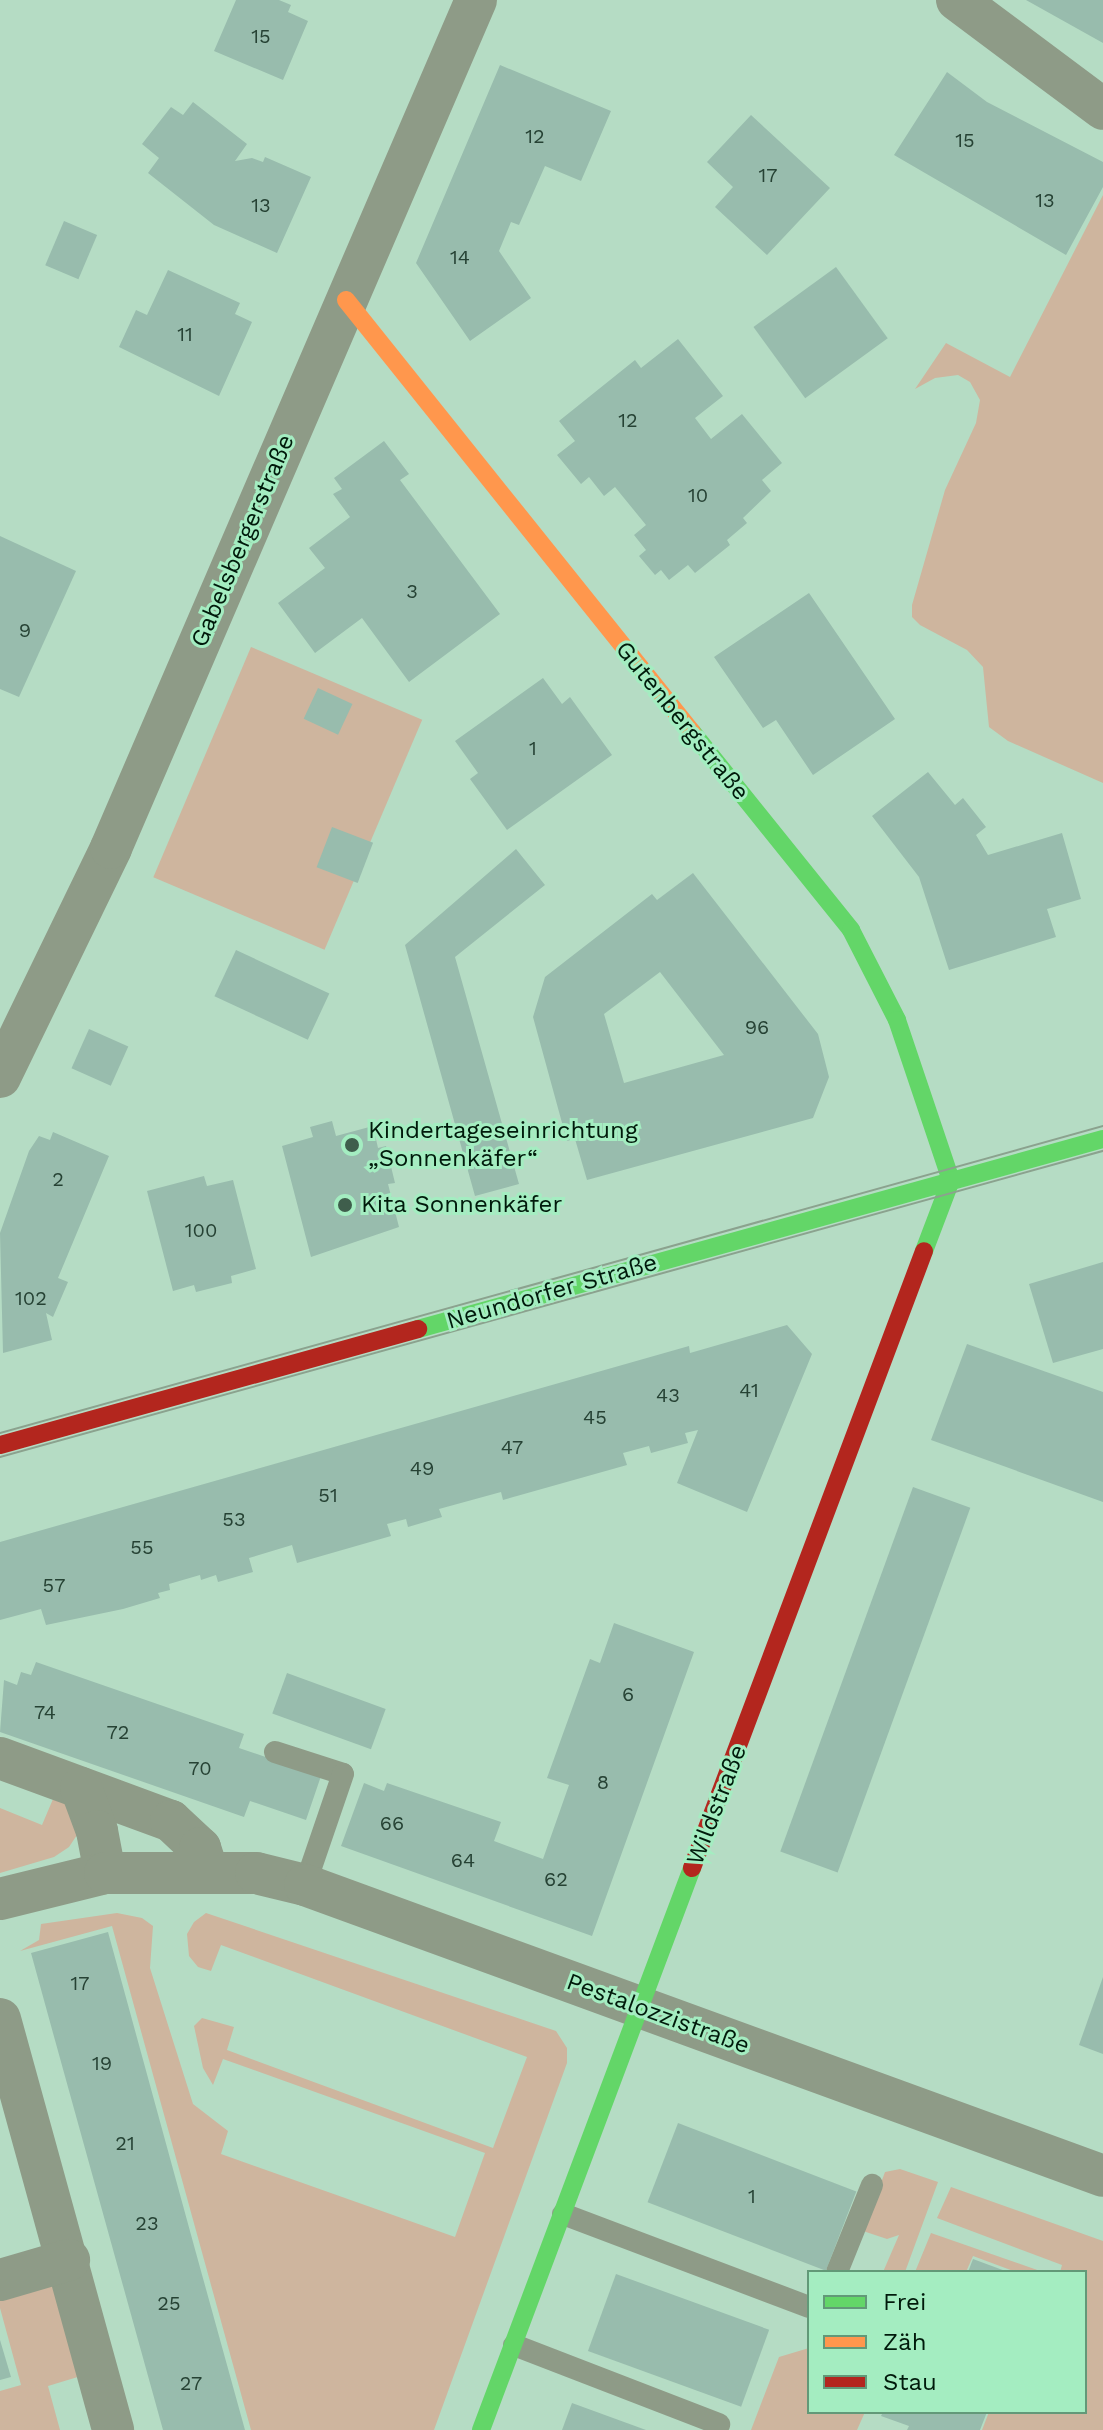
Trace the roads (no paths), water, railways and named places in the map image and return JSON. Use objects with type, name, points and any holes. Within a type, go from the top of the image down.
[{"type":"street","name":"Gabelsbergerstraße","points":[[0,1077],[111,848],[476,0]]},
{"type":"street","points":[[957,0],[1103,109]]},
{"type":"street","name":"Gutenbergstraße","points":[[346,300],[851,930],[897,1020],[951,1180]]},
{"type":"street","name":"Neundorfer Straße","points":[[0,1445],[1103,1139]]},
{"type":"street","name":"Wildstraße","points":[[481,2430],[951,1180]]},
{"type":"street","points":[[0,1758],[171,1821],[200,1848],[208,1873]]},
{"type":"street","points":[[81,1788],[97,1831],[105,1873]]},
{"type":"street","name":"Pestalozzistraße","points":[[0,1899],[105,1873],[256,1873],[305,1885],[1103,2176]]},
{"type":"street","points":[[0,2019],[69,2260],[113,2430]]},
{"type":"street","points":[[0,2280],[69,2260]]},
{"type":"lane","points":[[275,1752],[343,1774],[305,1885]]},
{"type":"lane","points":[[838,2270],[872,2185]]},
{"type":"lane","points":[[563,2214],[807,2306]]},
{"type":"lane","points":[[514,2345],[719,2424]]},
{"type":"tram line","points":[[0,1433],[1103,1126]]},
{"type":"tram line","points":[[0,1457],[1103,1151]]},
{"type":"place","name":"Kindertageseinrichtung „Sonnenkäfer“","points":[[352,1145]]},
{"type":"place","name":"Kita Sonnenkäfer","points":[[345,1205]]}]
